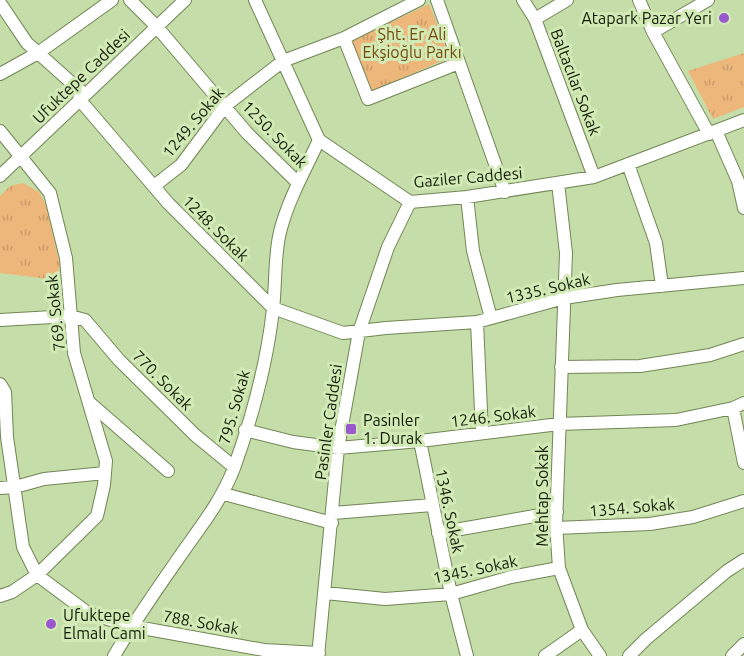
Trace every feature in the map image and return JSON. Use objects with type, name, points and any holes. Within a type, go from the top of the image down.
[{"type":"street","points":[[0,74],[38,53],[112,0]]},
{"type":"street","name":"1250. Sokak","points":[[130,0],[157,27],[247,133],[298,183]]},
{"type":"street","name":"Ufuktepe Caddesi","points":[[0,176],[185,0]]},
{"type":"street","points":[[255,0],[319,140]]},
{"type":"street","points":[[437,0],[505,192]]},
{"type":"street","name":"Baltacılar Sokak","points":[[523,0],[535,20],[594,177]]},
{"type":"street","points":[[535,20],[567,0]]},
{"type":"street","points":[[639,0],[654,32],[738,181],[744,208]]},
{"type":"street","points":[[654,32],[708,0]]},
{"type":"street","name":"1249. Sokak","points":[[154,186],[181,165],[225,106],[283,61],[344,38],[412,2]]},
{"type":"street","name":"1248. Sokak","points":[[0,3],[27,43],[82,97],[154,186],[273,308],[343,333],[359,332]]},
{"type":"street","points":[[344,38],[368,99],[459,63]]},
{"type":"street","name":"Gaziler Caddesi","points":[[319,140],[410,202],[505,192],[594,177],[744,120]]},
{"type":"street","name":"769. Sokak","points":[[0,131],[50,193],[66,258],[74,353],[106,461],[97,516],[37,575],[12,592],[0,596]]},
{"type":"street","name":"795. Sokak","points":[[114,656],[131,626],[224,494],[234,467],[267,351],[280,232],[298,183],[319,140]]},
{"type":"street","points":[[628,164],[656,243],[662,286]]},
{"type":"street","name":"Mehtap Sokak","points":[[558,183],[566,254],[556,528],[559,568],[582,630],[600,656]]},
{"type":"street","points":[[467,197],[473,250],[491,318]]},
{"type":"street","name":"Pasinler Caddesi","points":[[319,655],[338,448],[359,332],[388,247],[410,202]]},
{"type":"street","name":"1335. Sokak","points":[[359,332],[477,322],[564,298],[617,290],[744,278]]},
{"type":"street","points":[[0,320],[70,316]]},
{"type":"street","name":"770. Sokak","points":[[70,316],[85,320],[119,360],[195,435],[234,467]]},
{"type":"street","points":[[477,322],[483,434]]},
{"type":"street","points":[[561,367],[640,366],[710,355],[744,344]]},
{"type":"street","name":"788. Sokak","points":[[0,384],[5,393],[7,437],[23,547],[37,575],[88,613],[131,626],[264,650],[319,655]]},
{"type":"street","points":[[90,403],[168,471]]},
{"type":"street","points":[[739,406],[744,463]]},
{"type":"street","name":"1246. Sokak","points":[[245,430],[293,442],[338,448],[420,441],[559,424],[676,420],[739,406]]},
{"type":"street","name":"1346. Sokak","points":[[420,441],[451,594],[467,656]]},
{"type":"street","points":[[0,488],[15,487],[44,479],[105,473]]},
{"type":"street","points":[[224,494],[333,518],[432,505]]},
{"type":"street","name":"1354. Sokak","points":[[556,528],[650,524],[693,517],[744,501]]},
{"type":"street","points":[[438,533],[557,512]]},
{"type":"street","points":[[629,656],[646,639],[744,560]]},
{"type":"street","name":"1345. Sokak","points":[[325,593],[386,599],[451,594],[512,577],[559,568]]},
{"type":"street","points":[[545,656],[582,630]]},
{"type":"street","points":[[732,656],[744,644]]},
{"type":"green space","name":"Şht. Er Ali Ekşioğlu Parkı","points":[[429,4],[451,57],[372,91],[352,41]]},
{"type":"green space","points":[[744,53],[744,107],[713,119],[688,71]]},
{"type":"green space","points":[[23,183],[39,192],[46,205],[60,265],[56,280],[0,273],[0,196],[10,186]]},
{"type":"place","name":"Atapark Pazar Yeri","points":[[724,18]]},
{"type":"place","name":"Pasinler 1. Durak","points":[[351,429]]},
{"type":"place","name":"Ufuktepe Elmalı Cami","points":[[51,624]]}]
